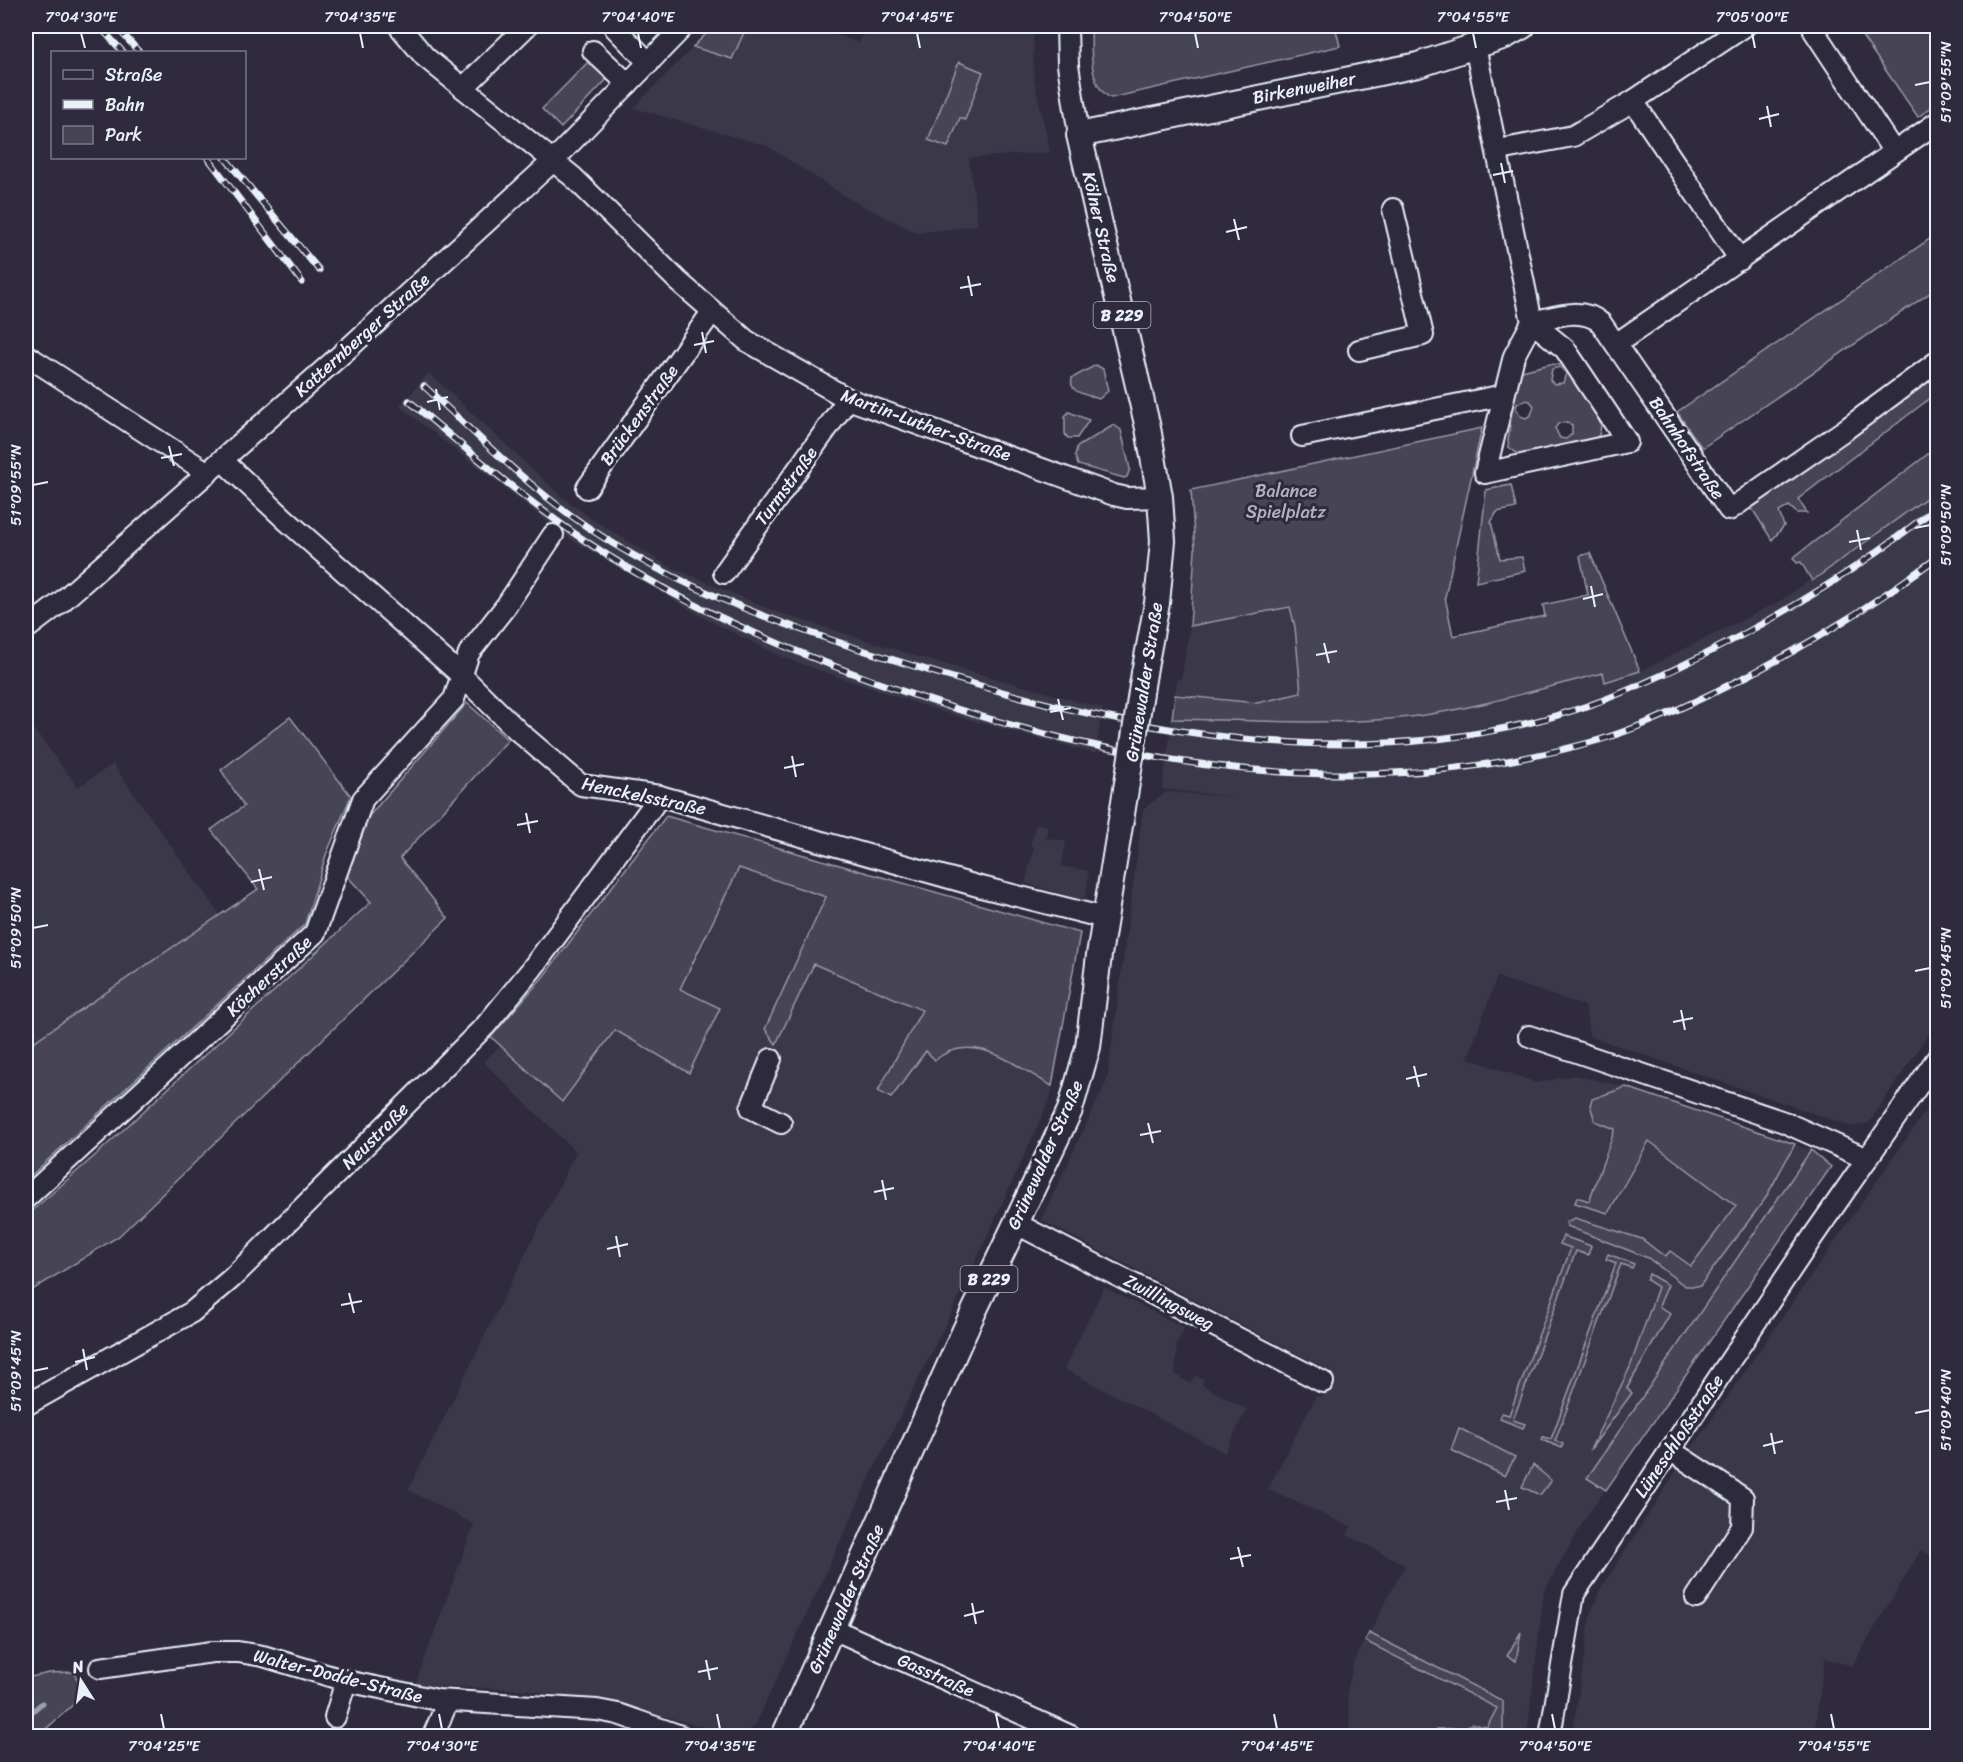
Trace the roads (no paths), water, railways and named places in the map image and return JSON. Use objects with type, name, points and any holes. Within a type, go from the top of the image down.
[{"type":"main road","name":"Birkenweiher","points":[[1079,135],[1418,65],[1505,36],[1523,26]]},
{"type":"main road","name":"Kölner Straße","points":[[1079,135],[1148,428],[1160,497]]},
{"type":"main road","name":"Grünewalder Straße","points":[[784,1737],[911,1449],[1015,1223],[1070,1110],[1081,1079],[1088,1047],[1105,918],[1157,603],[1163,541],[1160,497]]},
{"type":"street","name":"Martin-Luther-Straße","points":[[399,26],[425,57],[553,161],[712,312],[747,341],[848,399],[1114,495],[1127,498],[1160,497]]},
{"type":"street","points":[[463,88],[527,26]]},
{"type":"street","name":"Katternberger Straße","points":[[26,629],[60,603],[215,466],[553,161],[682,26]]},
{"type":"street","name":"Kölner Straße","points":[[1067,26],[1068,65],[1079,135]]},
{"type":"street","points":[[1499,150],[1573,136],[1633,101],[1745,26]]},
{"type":"street","points":[[1814,31],[1894,152]]},
{"type":"street","points":[[609,37],[642,70]]},
{"type":"street","points":[[609,37],[642,70]]},
{"type":"street","points":[[1475,46],[1499,150],[1532,322],[1514,356],[1485,473],[1627,442],[1565,349],[1532,322]]},
{"type":"street","points":[[1633,101],[1740,260]]},
{"type":"street","points":[[1616,344],[1938,122]]},
{"type":"street","points":[[1359,350],[1423,335],[1394,209]]},
{"type":"street","name":"Brückenstraße","points":[[587,488],[712,312]]},
{"type":"street","name":"Bahnhofstraße","points":[[1532,322],[1575,313],[1587,315],[1601,323],[1729,510],[1846,429],[1938,360]]},
{"type":"street","name":"Henckelsstraße","points":[[26,355],[215,466],[299,532],[461,675],[576,782],[660,796],[981,887],[1105,918]]},
{"type":"street","points":[[1302,436],[1504,394]]},
{"type":"street","name":"Turmstraße","points":[[724,573],[848,399]]},
{"type":"street","points":[[461,675],[469,653],[506,606],[553,536]]},
{"type":"street","name":"Köcherstraße","points":[[26,1198],[315,933],[363,799],[454,699],[461,675]]},
{"type":"street","name":"Neustraße","points":[[26,1405],[192,1312],[232,1278],[486,1025],[525,978],[660,796]]},
{"type":"street","points":[[1529,1036],[1784,1122],[1867,1159]]},
{"type":"street","name":"Lüneschloßstraße","points":[[1550,1737],[1574,1594],[1814,1235],[1938,1057]]},
{"type":"street","points":[[771,1059],[751,1108],[781,1123]]},
{"type":"street","name":"Zwillingsweg","points":[[1015,1223],[1323,1382]]},
{"type":"street","points":[[1670,1450],[1743,1498],[1742,1527],[1696,1598]]},
{"type":"street","name":"Gasstraße","points":[[833,1629],[1071,1737]]},
{"type":"street","name":"Walter-Dodde-Straße","points":[[100,1668],[180,1656],[238,1652],[263,1656],[346,1681],[448,1701],[597,1710],[618,1714],[681,1737]]},
{"type":"street","points":[[335,1717],[346,1681]]},
{"type":"street","points":[[433,1737],[448,1701]]},
{"type":"waterway","points":[[26,1717],[42,1703]]},
{"type":"railway","points":[[99,26],[122,51]]},
{"type":"railway","points":[[116,26],[138,51]]},
{"type":"railway","points":[[209,159],[302,282]]},
{"type":"railway","points":[[226,159],[319,270]]},
{"type":"railway","points":[[424,386],[506,463],[572,516],[636,557],[723,599],[858,649],[1028,699],[1108,718],[1188,732],[1269,741],[1350,744],[1431,740],[1511,727],[1590,705],[1668,673],[1768,621],[1867,559],[1938,506]]},
{"type":"railway","points":[[409,401],[518,492],[587,542],[655,584],[762,637],[874,681],[961,710],[1050,735],[1141,755],[1232,768],[1324,774],[1416,772],[1508,761],[1599,740],[1672,712],[1773,662],[1858,613],[1938,557]]},
{"type":"park label","name":"Balance Spielplatz","points":[[1286,501]]}]
